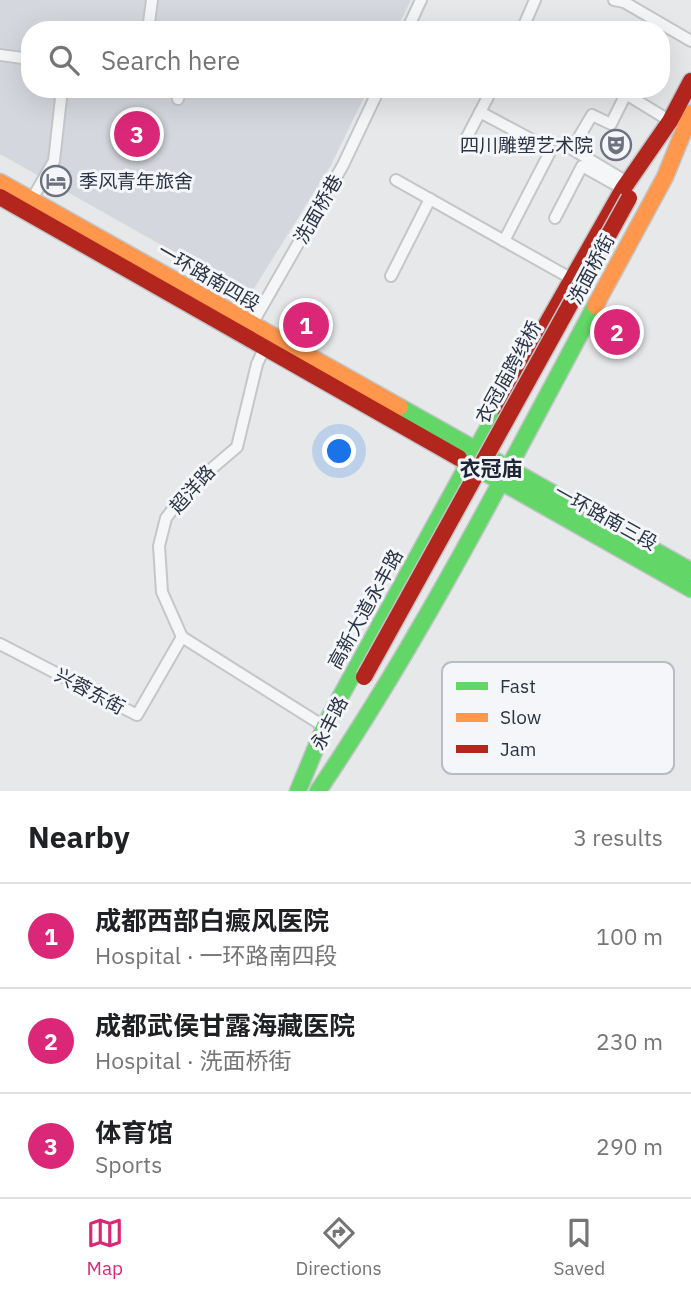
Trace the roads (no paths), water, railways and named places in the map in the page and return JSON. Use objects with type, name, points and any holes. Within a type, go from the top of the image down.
[{"type":"main road","name":"洗面桥街","points":[[503,475],[665,177],[691,81]]},
{"type":"main road","name":"洗面桥街","points":[[472,458],[572,279],[682,119]]},
{"type":"main road","name":"一环路南四段","points":[[0,182],[251,326],[472,458]]},
{"type":"main road","name":"衣冠庙跨线桥","points":[[370,676],[629,193]]},
{"type":"main road","name":"一环路南四段","points":[[0,197],[264,349],[503,475]]},
{"type":"main road","name":"高新大道永丰路","points":[[301,787],[325,727],[472,458]]},
{"type":"main road","name":"一环路南三段","points":[[503,475],[691,571]]},
{"type":"main road","name":"一环路南三段","points":[[503,475],[691,589]]},
{"type":"main road","points":[[319,790],[357,733],[503,475]]},
{"type":"main road","name":"永丰路","points":[[301,787],[370,676]]},
{"type":"main road","name":"永丰路","points":[[319,790],[370,676]]},
{"type":"street","points":[[149,21],[152,0]]},
{"type":"street","points":[[411,21],[421,0]]},
{"type":"street","points":[[526,21],[535,0]]},
{"type":"street","points":[[620,1],[656,21]]},
{"type":"street","points":[[670,29],[691,41]]},
{"type":"street","points":[[0,55],[21,58]]},
{"type":"street","points":[[32,199],[54,160],[61,98]]},
{"type":"street","name":"洗面桥巷","points":[[251,326],[343,165],[375,98]]},
{"type":"street","points":[[466,139],[487,98]]},
{"type":"street","points":[[624,98],[611,124],[592,116],[572,149],[629,193]]},
{"type":"street","points":[[635,98],[682,119]]},
{"type":"street","points":[[480,112],[551,150],[504,241]]},
{"type":"street","points":[[555,218],[582,166],[629,193]]},
{"type":"street","points":[[396,180],[572,279]]},
{"type":"street","points":[[391,276],[430,199]]},
{"type":"street","name":"超洋路","points":[[182,637],[162,592],[159,546],[166,519],[190,487],[237,447],[257,364],[264,349]]},
{"type":"street","points":[[182,637],[325,727]]},
{"type":"street","name":"兴蓉东街","points":[[0,644],[137,715],[182,637]]},
{"type":"place","name":"体育馆","points":[[137,134]]},
{"type":"place","name":"四川雕塑艺术院","points":[[616,145]]},
{"type":"place","name":"季风青年旅舍","points":[[56,181]]},
{"type":"place","name":"成都西部白癜风医院","points":[[306,325]]},
{"type":"place","name":"成都武侯甘露海藏医院","points":[[617,332]]},
{"type":"district","name":"衣冠庙","points":[[491,468]]}]
